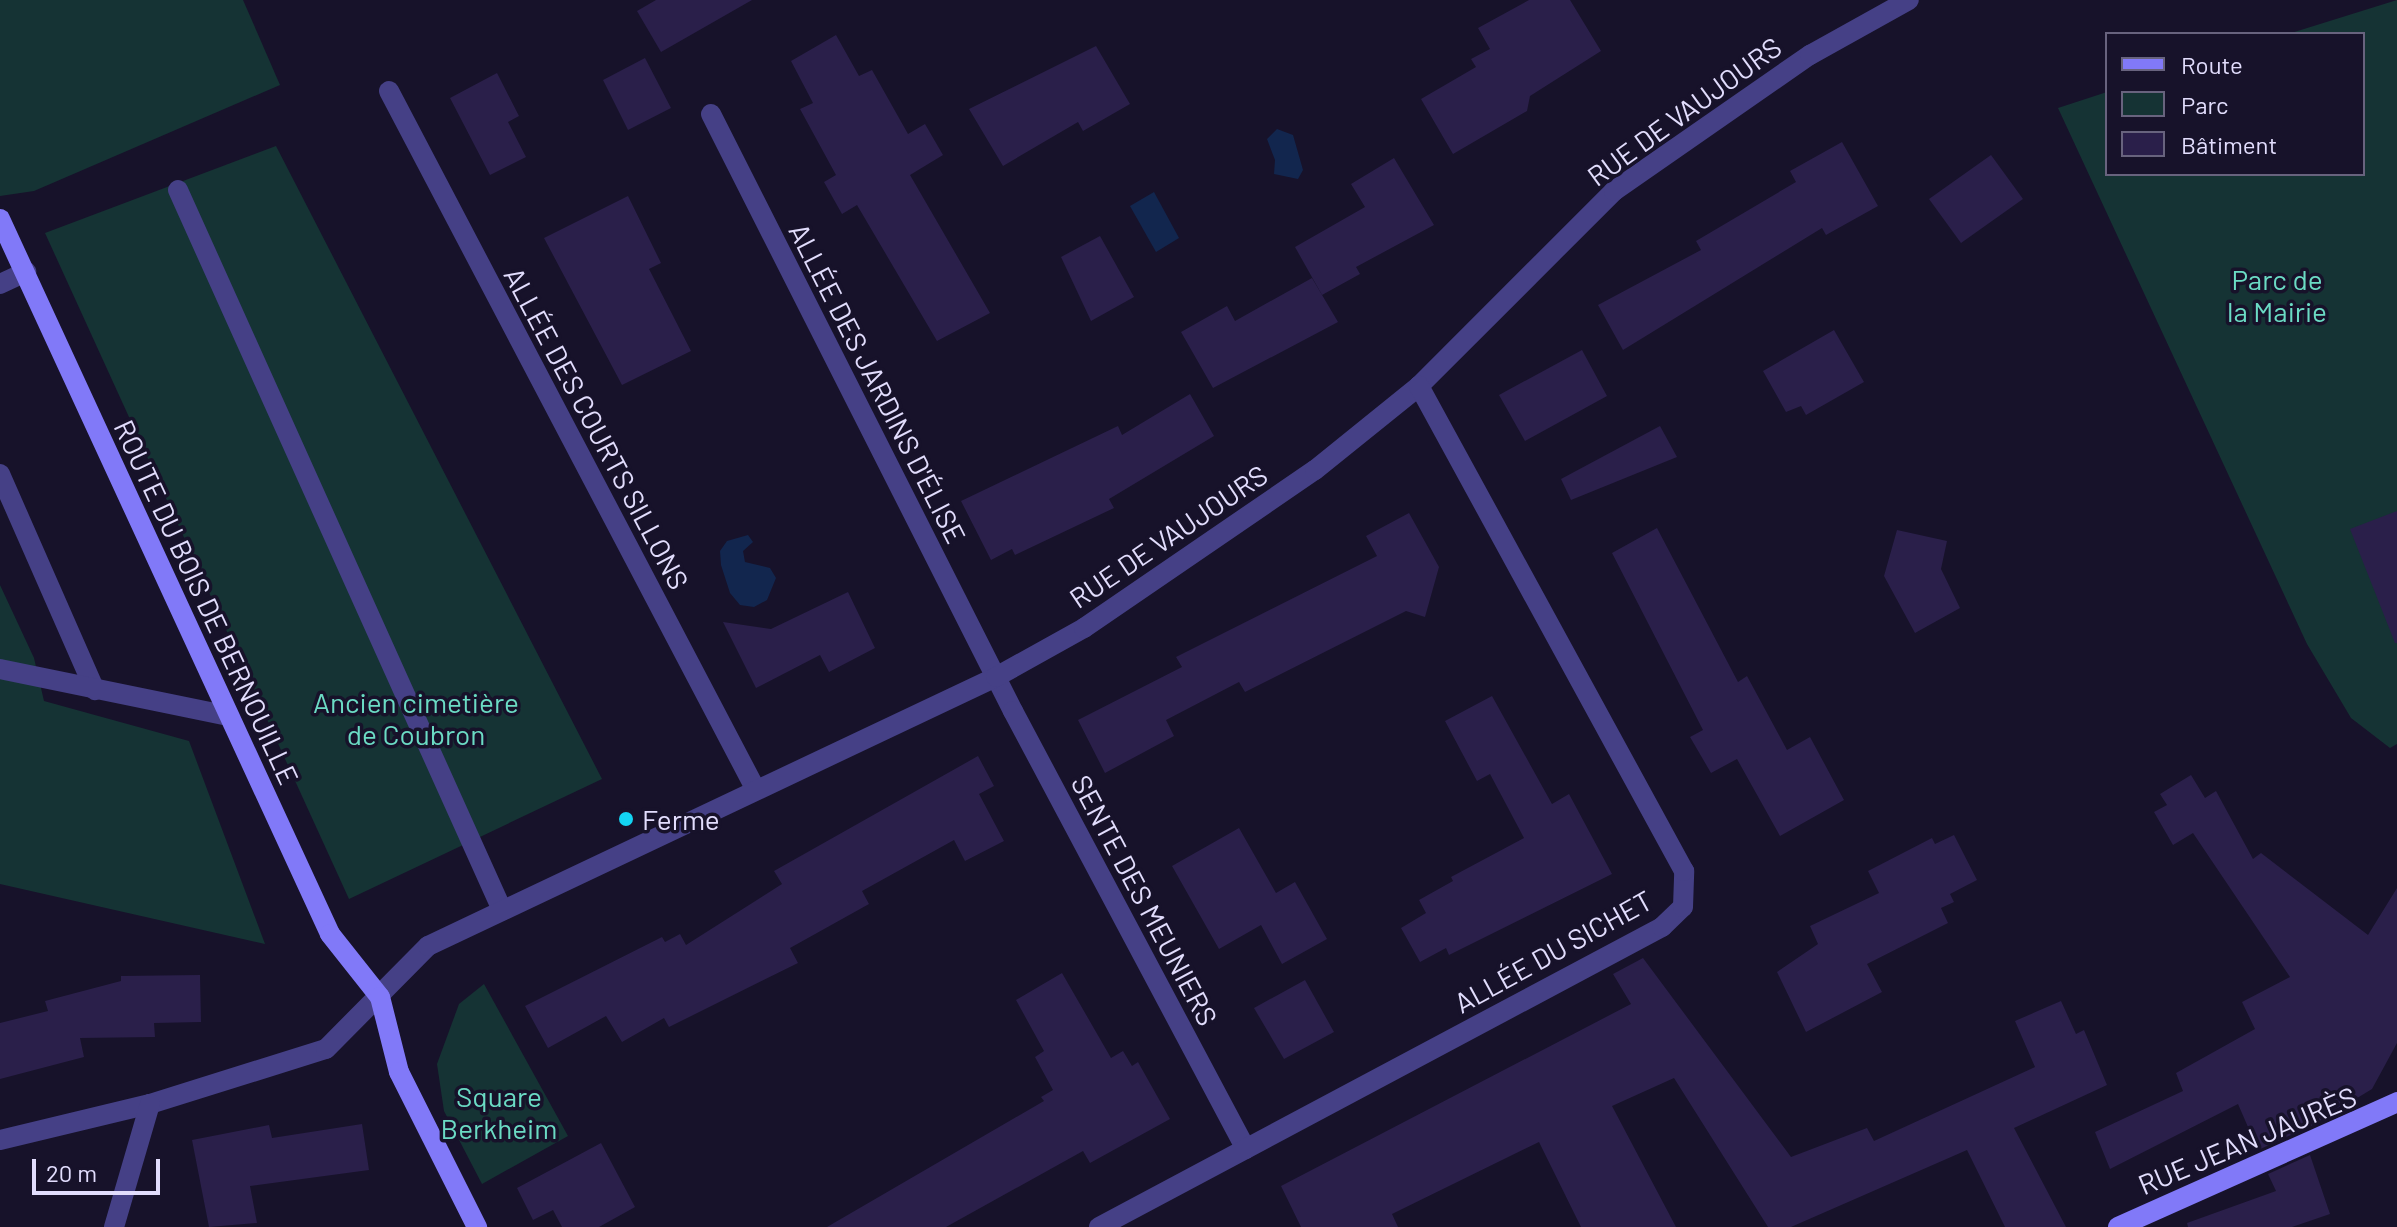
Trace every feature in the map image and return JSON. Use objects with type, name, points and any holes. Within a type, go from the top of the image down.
[{"type":"street","name":"RUE DE VAUJOURS","points":[[0,1140],[150,1104],[326,1049],[428,946],[996,677],[1084,628],[1315,470],[1419,386],[1614,191],[1810,55],[1909,0]]},
{"type":"street","name":"ALLÉE DES COURTS SILLONS","points":[[389,91],[756,790]]},
{"type":"street","name":"ALLÉE DES JARDINS D'ÉLISE","points":[[711,114],[996,677]]},
{"type":"street","points":[[178,190],[502,910]]},
{"type":"street","name":"ROUTE DU BOIS DE BERNOUILLE","points":[[0,219],[330,934],[380,997]]},
{"type":"street","points":[[0,284],[26,272]]},
{"type":"street","name":"ALLÉE DU SICHET","points":[[1099,1227],[1662,927],[1683,907],[1684,871],[1419,386]]},
{"type":"street","points":[[0,474],[95,690]]},
{"type":"street","points":[[0,669],[228,716]]},
{"type":"street","name":"SENTE DES MEUNIERS","points":[[996,677],[1246,1149]]},
{"type":"street","points":[[380,997],[404,1083],[477,1227]]},
{"type":"street","name":"RUE JEAN JAURÈS","points":[[2118,1227],[2397,1102]]},
{"type":"street","points":[[114,1227],[150,1104]]},
{"type":"green space","points":[[0,0],[243,0],[280,85],[34,191],[0,196]]},
{"type":"green space","name":"Parc de la Mairie","points":[[2397,0],[2397,744],[2390,748],[2351,718],[2307,644],[2058,108],[2105,93],[2105,176],[2365,176],[2365,32],[2294,32]]},
{"type":"green space","name":"Ancien cimetière de Coubron","points":[[276,146],[602,779],[349,899],[45,233]]},
{"type":"green space","points":[[0,585],[34,658],[44,701],[189,741],[265,944],[0,884]]},
{"type":"green space","name":"Square Berkheim","points":[[484,984],[568,1136],[482,1184],[444,1111],[437,1064],[459,1004]]},
{"type":"water","points":[[1277,129],[1293,135],[1303,170],[1298,179],[1274,174],[1275,160],[1267,139]]},
{"type":"water","points":[[1154,192],[1179,238],[1156,252],[1130,206]]},
{"type":"water","points":[[748,535],[753,542],[743,551],[745,562],[770,568],[776,578],[767,600],[754,607],[740,605],[730,593],[721,565],[720,551],[727,541]]},
{"type":"building","points":[[656,0],[752,0],[661,52],[637,11]]},
{"type":"building","points":[[1529,0],[1570,0],[1601,51],[1530,96],[1527,111],[1453,154],[1421,99],[1476,67],[1471,59],[1490,49],[1478,28]]},
{"type":"building","points":[[836,35],[859,76],[872,70],[908,134],[925,124],[943,155],[910,175],[990,313],[937,341],[857,205],[842,214],[824,182],[836,175],[800,109],[813,103],[791,61]]},
{"type":"building","points":[[1096,46],[1130,104],[1083,131],[1078,122],[1003,166],[969,109]]},
{"type":"building","points":[[645,58],[671,108],[628,130],[603,80]]},
{"type":"building","points":[[497,73],[519,116],[508,122],[526,157],[490,175],[450,98]]},
{"type":"building","points":[[1842,142],[1878,206],[1826,235],[1822,228],[1623,350],[1598,305],[1701,250],[1696,241],[1796,182],[1790,171]]},
{"type":"building","points":[[1991,155],[2023,199],[1961,243],[1929,199]]},
{"type":"building","points":[[1394,158],[1434,225],[1356,267],[1360,274],[1322,295],[1295,247],[1365,207],[1351,184]]},
{"type":"building","points":[[628,196],[661,263],[649,269],[691,351],[622,385],[544,238]]},
{"type":"building","points":[[1100,236],[1134,297],[1091,321],[1061,257]]},
{"type":"building","points":[[1312,278],[1338,322],[1213,388],[1181,332],[1227,306],[1235,321]]},
{"type":"building","points":[[1834,330],[1864,382],[1806,415],[1801,406],[1786,412],[1763,371]]},
{"type":"building","points":[[1582,350],[1607,396],[1525,441],[1499,395]]},
{"type":"building","points":[[1190,394],[1214,436],[1109,499],[1114,508],[1015,555],[1012,549],[991,560],[961,501],[1118,426],[1122,435]]},
{"type":"building","points":[[1660,426],[1677,457],[1571,500],[1561,479]]},
{"type":"building","points":[[2397,511],[2397,643],[2395,643],[2350,529]]},
{"type":"building","points":[[1409,513],[1439,567],[1425,617],[1406,611],[1245,692],[1239,682],[1166,720],[1174,736],[1105,773],[1078,720],[1182,667],[1176,657],[1377,556],[1366,536]]},
{"type":"building","points":[[1657,528],[1738,682],[1747,676],[1787,750],[1810,737],[1844,800],[1780,836],[1737,759],[1711,773],[1690,737],[1703,730],[1612,553]]},
{"type":"building","points":[[1897,530],[1947,541],[1941,569],[1960,608],[1915,633],[1884,576]]},
{"type":"building","points":[[848,592],[875,648],[829,672],[820,655],[756,688],[723,622],[771,629]]},
{"type":"building","points":[[1492,696],[1552,804],[1569,794],[1612,874],[1449,955],[1446,948],[1420,962],[1401,928],[1426,913],[1419,900],[1453,881],[1451,877],[1524,838],[1490,774],[1477,781],[1445,721]]},
{"type":"building","points":[[978,756],[994,786],[979,794],[1004,841],[965,861],[954,840],[862,891],[869,904],[790,948],[798,963],[669,1027],[664,1018],[622,1042],[606,1016],[548,1048],[525,1006],[662,937],[665,942],[680,934],[686,945],[782,884],[774,871]]},
{"type":"building","points":[[2191,775],[2205,798],[2216,791],[2253,859],[2261,853],[2368,935],[2397,888],[2397,1043],[2372,1089],[2311,1126],[2258,1150],[2238,1104],[2110,1169],[2095,1132],[2183,1091],[2176,1073],[2255,1029],[2242,1002],[2290,977],[2193,833],[2173,845],[2154,812],[2167,805],[2160,794]]},
{"type":"building","points":[[1239,828],[1276,893],[1295,882],[1327,939],[1282,964],[1261,925],[1219,949],[1172,866]]},
{"type":"building","points":[[1954,835],[1977,880],[1950,894],[1954,902],[1941,908],[1948,923],[1867,964],[1882,992],[1806,1032],[1777,972],[1818,944],[1810,926],[1879,893],[1868,871],[1932,838],[1935,844]]},
{"type":"building","points":[[1643,958],[1791,1157],[1867,1128],[1874,1141],[2035,1067],[2015,1021],[2061,1001],[2076,1034],[2084,1030],[2107,1085],[2014,1128],[2066,1227],[2005,1227],[1967,1150],[1791,1227],[1768,1227],[1674,1078],[1612,1106],[1676,1227],[1581,1227],[1539,1142],[1392,1214],[1398,1227],[1301,1227],[1281,1186],[1631,1004],[1613,974]]},
{"type":"building","points":[[1062,973],[1111,1058],[1123,1051],[1132,1066],[1138,1062],[1170,1119],[1090,1163],[1083,1151],[946,1227],[827,1227],[1044,1101],[1041,1097],[1053,1090],[1035,1057],[1044,1051],[1016,1000]]},
{"type":"building","points":[[200,975],[201,1022],[154,1023],[155,1037],[80,1038],[84,1057],[0,1079],[0,1023],[48,1011],[45,1001],[121,981],[121,976]]},
{"type":"building","points":[[1305,980],[1334,1032],[1284,1059],[1254,1008]]},
{"type":"building","points":[[362,1124],[369,1170],[250,1186],[257,1223],[209,1227],[192,1140],[269,1125],[272,1138]]},
{"type":"building","points":[[601,1143],[635,1207],[599,1227],[562,1227],[553,1210],[533,1220],[517,1188]]},
{"type":"building","points":[[2310,1155],[2330,1214],[2292,1227],[2188,1227],[2187,1223],[2276,1191],[2268,1174]]},
{"type":"place","name":"Ferme","points":[[626,819]]}]
